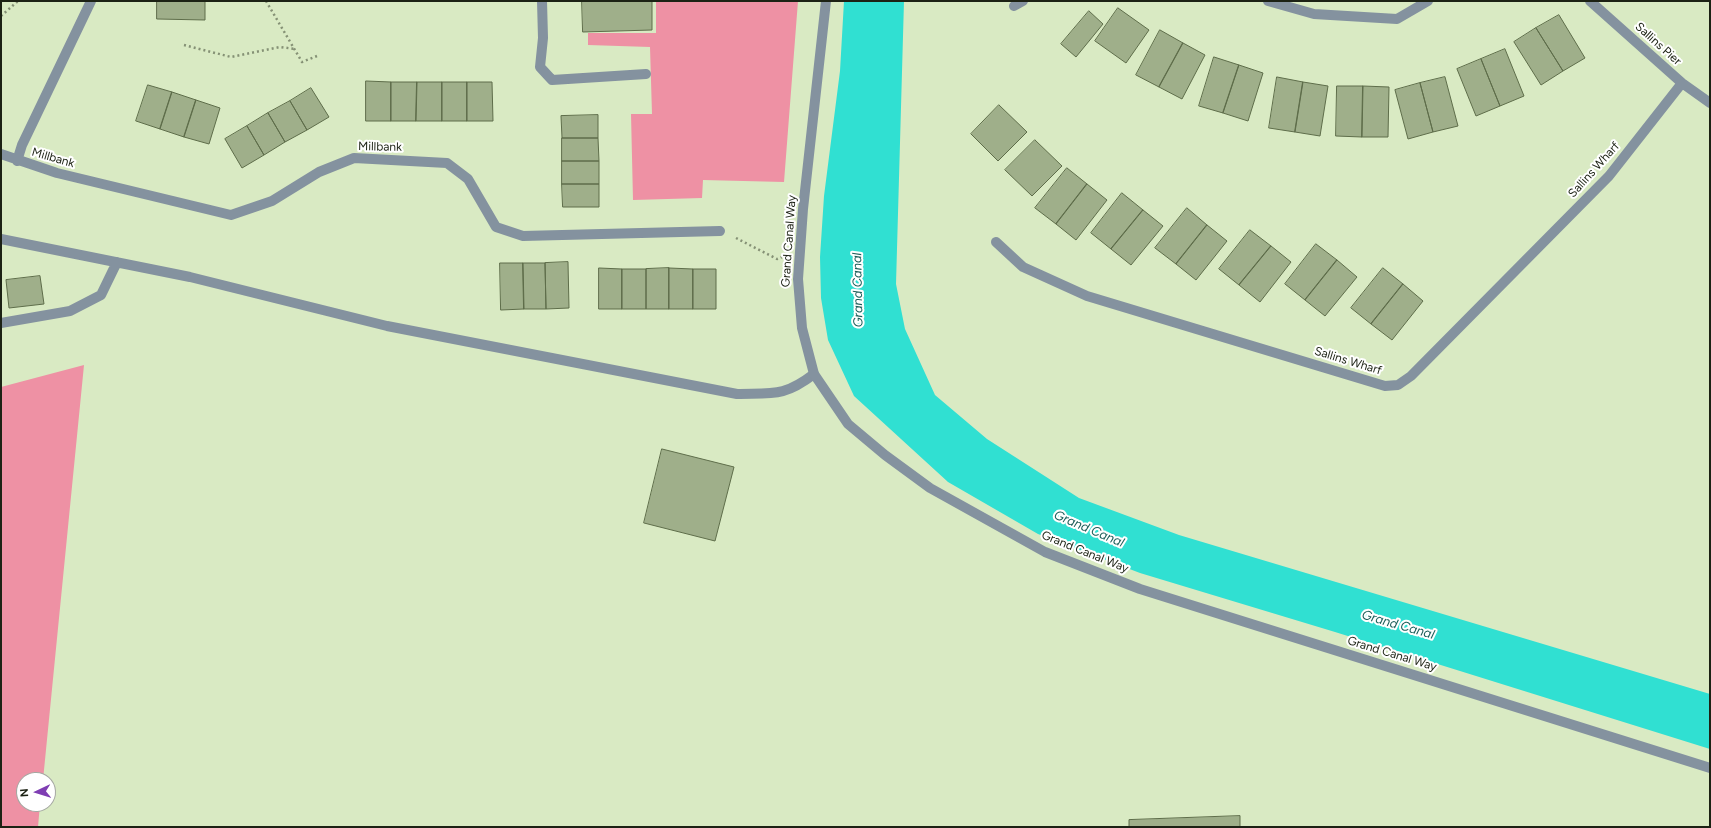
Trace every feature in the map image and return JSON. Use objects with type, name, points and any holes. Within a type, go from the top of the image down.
[{"type":"street","points":[[17,161],[22,145],[92,1]]},
{"type":"street","points":[[542,1],[543,38],[540,67],[552,80],[646,74]]},
{"type":"street","name":"Grand Canal Way","points":[[826,1],[798,279],[802,328],[814,374],[848,424],[885,455],[930,488],[1045,552],[1140,589],[1710,768]]},
{"type":"street","points":[[1014,6],[1023,1]]},
{"type":"street","points":[[1268,1],[1314,14],[1397,19],[1428,1]]},
{"type":"street","name":"Sallins Pier","points":[[1590,1],[1682,83],[1710,103]]},
{"type":"street","name":"Sallins Wharf","points":[[996,242],[1023,267],[1087,296],[1385,386],[1398,385],[1411,376],[1609,176],[1682,83]]},
{"type":"street","name":"Millbank","points":[[1,154],[56,174],[231,215],[272,202],[319,172],[354,158],[440,162],[448,163],[468,179],[496,227],[523,236],[720,231]]},
{"type":"street","points":[[1,239],[190,276],[388,326],[737,394],[780,393],[798,387],[814,374]]},
{"type":"street","points":[[1,323],[70,311],[101,295],[117,262]]},
{"type":"path","points":[[1,16],[18,1]]},
{"type":"path","points":[[266,1],[302,62],[317,56]]},
{"type":"path","points":[[184,45],[231,57],[280,47],[295,49]]},
{"type":"path","points":[[720,231],[777,258],[800,252]]},
{"type":"shaded area","points":[[656,1],[798,1],[784,182],[703,180],[702,198],[633,200],[631,114],[652,114],[650,47],[588,45],[588,33],[656,33]]},
{"type":"shaded area","points":[[84,365],[44,772],[16,772],[16,812],[39,812],[38,827],[1,827],[1,387]]},
{"type":"water","name":"Grand Canal","points":[[844,1],[904,1],[896,284],[905,329],[935,395],[987,439],[1079,498],[1179,535],[1710,694],[1710,749],[1140,573],[1038,534],[948,482],[854,396],[828,340],[821,298],[820,257],[824,196],[840,71]]},
{"type":"building","points":[[157,1],[205,1],[205,20],[157,19]]},
{"type":"building","points":[[582,1],[652,1],[652,30],[583,32]]},
{"type":"building","points":[[1118,8],[1149,30],[1126,63],[1095,41]]},
{"type":"building","points":[[1089,11],[1103,24],[1076,57],[1061,44]]},
{"type":"building","points":[[1559,15],[1585,58],[1563,71],[1536,28]]},
{"type":"building","points":[[1536,28],[1563,71],[1541,85],[1514,42]]},
{"type":"building","points":[[1160,30],[1183,43],[1159,87],[1136,75]]},
{"type":"building","points":[[1183,43],[1205,55],[1182,99],[1159,87]]},
{"type":"building","points":[[1505,49],[1524,96],[1500,106],[1481,59]]},
{"type":"building","points":[[1214,57],[1239,65],[1223,113],[1199,106]]},
{"type":"building","points":[[1481,59],[1500,106],[1476,116],[1457,69]]},
{"type":"building","points":[[1239,65],[1263,73],[1248,121],[1223,113]]},
{"type":"building","points":[[1277,77],[1303,82],[1295,132],[1269,128]]},
{"type":"building","points":[[1445,77],[1458,126],[1433,132],[1420,83]]},
{"type":"building","points":[[366,81],[391,82],[391,121],[366,121]]},
{"type":"building","points":[[391,82],[417,82],[416,121],[391,121]]},
{"type":"building","points":[[417,82],[442,82],[442,121],[416,121]]},
{"type":"building","points":[[442,82],[467,82],[467,121],[442,121]]},
{"type":"building","points":[[467,82],[492,82],[493,121],[467,121]]},
{"type":"building","points":[[1303,82],[1328,86],[1320,136],[1295,132]]},
{"type":"building","points":[[1420,83],[1433,132],[1408,139],[1395,90]]},
{"type":"building","points":[[148,85],[172,92],[160,129],[136,121]]},
{"type":"building","points":[[1337,86],[1363,86],[1362,137],[1336,136]]},
{"type":"building","points":[[1363,86],[1389,87],[1388,137],[1362,137]]},
{"type":"building","points":[[311,88],[329,117],[307,130],[290,101]]},
{"type":"building","points":[[172,92],[196,100],[184,137],[160,129]]},
{"type":"building","points":[[196,100],[220,108],[209,144],[184,137]]},
{"type":"building","points":[[290,101],[307,130],[285,142],[268,113]]},
{"type":"building","points":[[999,105],[1027,132],[998,161],[971,134]]},
{"type":"building","points":[[268,113],[285,142],[264,155],[247,126]]},
{"type":"building","points":[[598,115],[598,138],[562,138],[561,116]]},
{"type":"building","points":[[247,126],[264,155],[242,168],[225,139]]},
{"type":"building","points":[[562,138],[598,138],[599,161],[562,161]]},
{"type":"building","points":[[1035,140],[1062,166],[1032,196],[1005,170]]},
{"type":"building","points":[[562,161],[599,161],[599,184],[562,184]]},
{"type":"building","points":[[1067,168],[1087,184],[1056,224],[1035,208]]},
{"type":"building","points":[[562,184],[599,184],[599,207],[563,207]]},
{"type":"building","points":[[1087,184],[1107,200],[1076,240],[1056,224]]},
{"type":"building","points":[[1122,193],[1143,210],[1111,249],[1091,233]]},
{"type":"building","points":[[1187,208],[1207,225],[1176,264],[1155,248]]},
{"type":"building","points":[[1143,210],[1163,226],[1131,265],[1111,249]]},
{"type":"building","points":[[1207,225],[1227,241],[1196,280],[1176,264]]},
{"type":"building","points":[[1250,230],[1271,246],[1239,285],[1219,269]]},
{"type":"building","points":[[1316,244],[1337,260],[1305,300],[1285,284]]},
{"type":"building","points":[[1271,246],[1291,262],[1260,302],[1239,285]]},
{"type":"building","points":[[1337,260],[1357,277],[1325,316],[1305,300]]},
{"type":"building","points":[[568,262],[569,308],[546,309],[545,263]]},
{"type":"building","points":[[500,263],[523,263],[524,309],[501,310]]},
{"type":"building","points":[[523,263],[545,263],[546,309],[524,309]]},
{"type":"building","points":[[599,268],[622,269],[622,309],[599,309]]},
{"type":"building","points":[[669,268],[669,309],[646,309],[646,269]]},
{"type":"building","points":[[669,268],[693,269],[693,309],[669,309]]},
{"type":"building","points":[[1383,268],[1403,284],[1371,324],[1351,308]]},
{"type":"building","points":[[622,269],[646,269],[646,309],[622,309]]},
{"type":"building","points":[[693,269],[716,269],[716,309],[693,309]]},
{"type":"building","points":[[40,276],[44,304],[9,308],[6,280]]},
{"type":"building","points":[[1403,284],[1423,301],[1392,340],[1371,324]]},
{"type":"building","points":[[662,449],[734,467],[715,541],[644,523]]},
{"type":"building","points":[[1240,816],[1240,827],[1129,827],[1129,820]]}]
